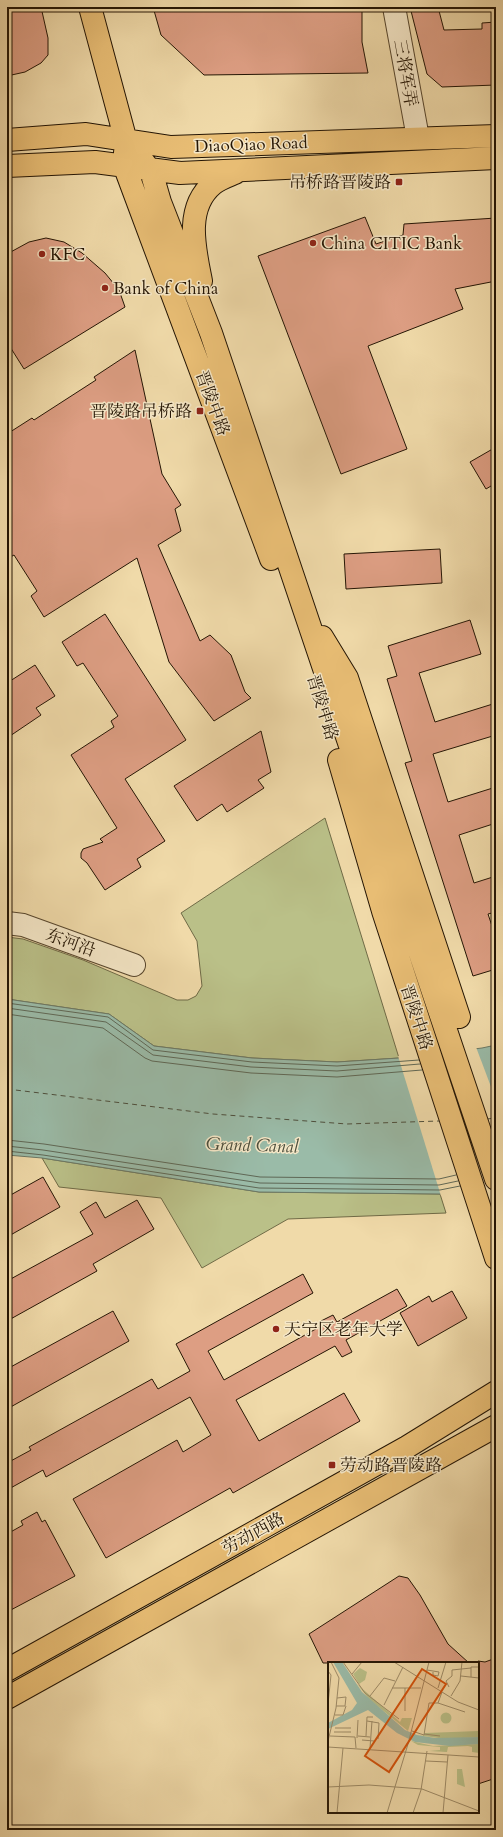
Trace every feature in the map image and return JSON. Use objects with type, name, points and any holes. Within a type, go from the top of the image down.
[{"type":"main road","points":[[90,7],[126,142],[124,166]]},
{"type":"main road","name":"DiaoQiao Road","points":[[7,140],[86,134],[126,142],[171,147],[496,136]]},
{"type":"main road","name":"晋陵中路","points":[[126,142],[151,171],[160,202],[210,333],[301,604],[451,1020],[496,1179]]},
{"type":"main road","name":"DiaoQiao Road","points":[[7,166],[95,162],[151,171],[180,173],[496,158]]},
{"type":"main road","name":"晋陵中路","points":[[124,166],[314,676],[383,911],[496,1258]]},
{"type":"main road","points":[[210,333],[194,240],[195,215],[202,198],[213,184],[241,170]]},
{"type":"main road","name":"劳动西路","points":[[7,1670],[407,1447],[496,1392]]},
{"type":"main road","name":"劳动西路","points":[[7,1698],[496,1426]]},
{"type":"street","name":"三将军弄","points":[[394,7],[418,138]]},
{"type":"street","name":"东河沿","points":[[7,923],[23,925],[134,965]]},
{"type":"green space","points":[[325,818],[399,1058],[337,1062],[252,1058],[154,1046],[109,1014],[7,999],[7,937],[23,939],[83,960],[177,1000],[188,1000],[196,996],[202,986],[197,941],[181,913]]},
{"type":"green space","points":[[42,1158],[259,1192],[440,1194],[446,1213],[288,1219],[202,1268],[161,1198],[59,1187]]},
{"type":"water","name":"Grand Canal","points":[[7,999],[109,1014],[154,1046],[252,1058],[337,1062],[399,1058],[496,1045],[496,1182],[440,1194],[259,1192],[42,1158],[7,1155]]},
{"type":"pier","points":[[476,1047],[496,1100],[496,1184],[441,1196],[398,1056]]},
{"type":"building","points":[[7,7],[41,7],[48,38],[48,55],[41,63],[25,72],[7,76]]},
{"type":"building","points":[[153,7],[362,7],[362,42],[368,73],[204,75],[161,35]]},
{"type":"building","points":[[410,7],[438,7],[444,30],[482,29],[482,23],[496,22],[496,85],[442,87],[427,74]]},
{"type":"building","points":[[365,217],[376,244],[403,235],[404,224],[496,218],[496,281],[455,289],[463,309],[368,346],[407,449],[341,474],[258,256]]},
{"type":"building","points":[[46,238],[64,242],[82,253],[105,273],[119,290],[125,307],[24,369],[7,342],[7,254],[29,242]]},
{"type":"building","points":[[135,350],[162,474],[181,505],[175,509],[181,531],[158,545],[200,641],[210,635],[231,655],[245,692],[251,698],[214,721],[169,662],[137,558],[44,617],[31,596],[37,591],[14,555],[7,559],[7,434],[32,418],[34,420],[96,380],[94,377]]},
{"type":"building","points":[[496,447],[496,483],[486,489],[470,462]]},
{"type":"building","points":[[440,549],[442,583],[346,589],[344,554]]},
{"type":"building","points":[[105,614],[186,740],[125,779],[165,841],[137,859],[141,867],[105,890],[87,863],[81,858],[81,853],[83,849],[103,842],[100,839],[117,828],[71,755],[114,727],[111,721],[118,716],[83,663],[77,666],[62,642]]},
{"type":"building","points":[[470,620],[481,654],[419,673],[435,722],[496,703],[496,735],[433,754],[448,802],[496,787],[496,823],[459,835],[474,883],[496,876],[496,912],[488,914],[496,938],[496,969],[473,976],[405,763],[412,761],[387,679],[397,676],[388,646]]},
{"type":"building","points":[[35,665],[55,696],[36,708],[41,715],[7,738],[7,683]]},
{"type":"building","points":[[261,731],[271,772],[258,780],[264,788],[227,812],[222,804],[197,821],[174,786]]},
{"type":"building","points":[[43,1177],[60,1207],[7,1237],[7,1197]]},
{"type":"building","points":[[137,1200],[154,1229],[93,1264],[97,1271],[7,1321],[7,1281],[93,1234],[80,1212],[96,1202],[105,1218]]},
{"type":"building","points":[[303,1274],[313,1293],[208,1351],[224,1380],[323,1325],[321,1321],[333,1315],[337,1322],[397,1289],[407,1306],[346,1340],[352,1352],[342,1357],[335,1346],[236,1400],[259,1441],[344,1393],[360,1421],[233,1493],[230,1488],[106,1558],[73,1499],[177,1440],[183,1452],[211,1435],[190,1397],[46,1477],[43,1470],[7,1490],[7,1463],[31,1450],[29,1447],[152,1379],[158,1389],[190,1371],[176,1344]]},
{"type":"building","points":[[452,1291],[467,1318],[418,1346],[400,1313],[429,1296],[432,1302]]},
{"type":"building","points":[[113,1311],[129,1341],[7,1409],[7,1369]]},
{"type":"building","points":[[37,1512],[42,1522],[45,1520],[75,1576],[7,1612],[7,1534],[23,1525],[21,1521]]},
{"type":"building","points":[[399,1576],[408,1578],[420,1595],[448,1644],[468,1662],[323,1663],[309,1634]]},
{"type":"building","points":[[496,1658],[496,1778],[479,1784],[478,1661],[485,1662]]},
{"type":"ferry route","points":[[7,1089],[213,1114],[347,1124],[439,1121]]},
{"type":"ferry route","points":[[487,1119],[496,1118]]},
{"type":"place","name":"吊桥路晋陵路","points":[[399,182]]},
{"type":"place","name":"China CITIC Bank","points":[[313,243]]},
{"type":"place","name":"KFC","points":[[42,254]]},
{"type":"place","name":"Bank of China","points":[[105,288]]},
{"type":"place","name":"晋陵路吊桥路","points":[[200,411]]},
{"type":"place","name":"天宁区老年大学","points":[[276,1329]]},
{"type":"place","name":"劳动路晋陵路","points":[[332,1465]]}]
